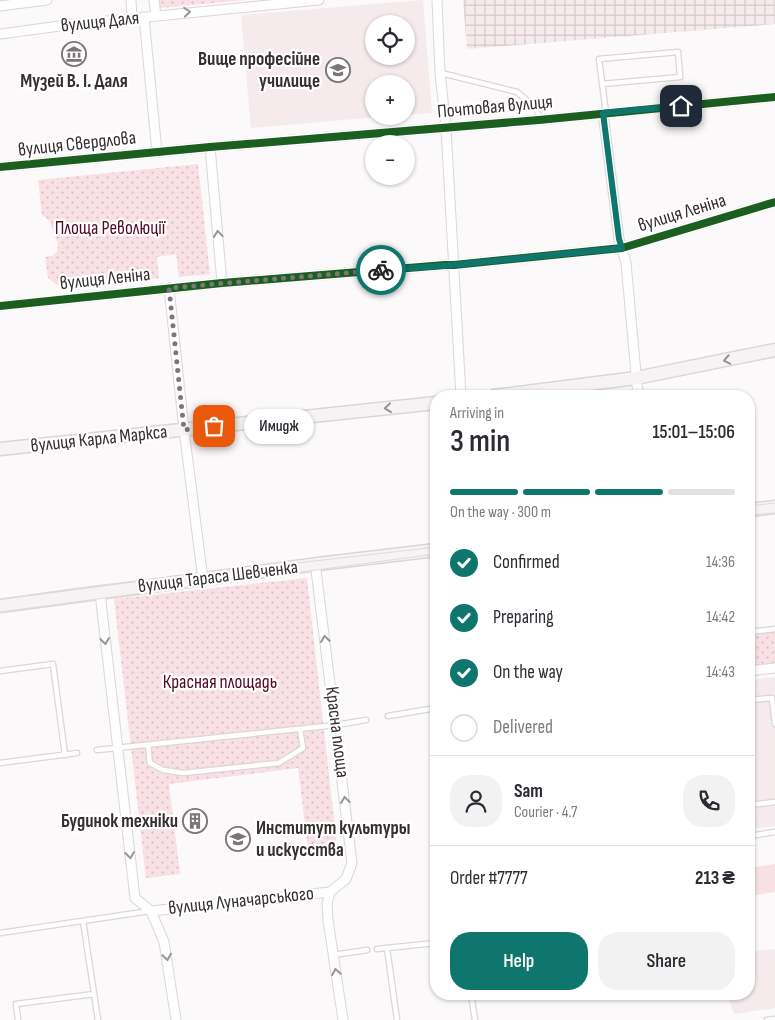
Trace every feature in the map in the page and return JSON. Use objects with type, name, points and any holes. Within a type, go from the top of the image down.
[{"type":"main road","points":[[541,390],[636,378],[775,350]]},
{"type":"main road","name":"вулиця Карла Маркса","points":[[0,449],[430,404]]},
{"type":"main road","points":[[755,509],[775,507]]},
{"type":"main road","name":"вулиця Тараса Шевченка","points":[[0,606],[430,551]]},
{"type":"street","name":"вулиця Даля","points":[[0,6],[47,0]]},
{"type":"street","points":[[130,0],[132,18]]},
{"type":"street","points":[[154,0],[156,16]]},
{"type":"street","name":"вулиця Даля","points":[[0,34],[144,16],[319,0]]},
{"type":"street","points":[[436,0],[440,73],[446,128],[461,390]]},
{"type":"street","points":[[144,16],[157,152]]},
{"type":"street","name":"Почтовая вулиця","points":[[157,152],[539,120],[775,97]]},
{"type":"street","points":[[604,113],[619,239],[626,263],[637,390]]},
{"type":"street","points":[[210,147],[222,283]]},
{"type":"street","name":"вулиця Свердлова","points":[[0,168],[157,152]]},
{"type":"street","name":"вулиця Леніна","points":[[0,306],[222,283],[454,265],[622,248],[775,202]]},
{"type":"street","points":[[169,288],[184,430],[203,580]]},
{"type":"street","name":"Красна площа","points":[[318,564],[316,570],[352,863],[346,879],[330,892]]},
{"type":"street","points":[[100,592],[135,898],[151,911],[164,942],[176,1020]]},
{"type":"street","points":[[755,670],[775,668]]},
{"type":"street","points":[[330,892],[327,904],[328,920],[343,1020]]},
{"type":"street","name":"вулиця Луначарського","points":[[151,911],[330,892]]},
{"type":"lane","points":[[602,84],[680,77],[678,52],[599,58],[604,113]]},
{"type":"lane","points":[[440,73],[516,92],[537,109],[539,120]]},
{"type":"lane","points":[[755,632],[775,630]]},
{"type":"lane","points":[[0,671],[53,664],[65,755]]},
{"type":"lane","points":[[755,699],[772,698],[775,724]]},
{"type":"lane","points":[[388,716],[430,709]]},
{"type":"lane","points":[[97,750],[336,725],[366,720]]},
{"type":"lane","points":[[148,745],[150,763],[162,770],[183,773],[279,763],[302,748],[300,729]]},
{"type":"lane","points":[[0,763],[77,753]]},
{"type":"lane","points":[[755,804],[775,802]]},
{"type":"lane","points":[[755,835],[775,832]]},
{"type":"lane","points":[[0,933],[151,911]]},
{"type":"lane","points":[[83,921],[98,1020]]},
{"type":"lane","points":[[377,949],[430,944]]},
{"type":"lane","points":[[387,948],[397,1020]]},
{"type":"lane","points":[[333,955],[367,950]]},
{"type":"lane","points":[[18,1020],[16,1004],[94,994]]},
{"type":"lane","points":[[472,1000],[475,1020]]},
{"type":"lane","points":[[767,1020],[775,1019]]},
{"type":"shaded area","name":"Вище професійне училище","points":[[423,0],[432,113],[415,114],[415,75],[365,75],[365,118],[251,128],[241,15]]},
{"type":"shaded area","points":[[463,0],[775,0],[775,24],[467,49]]},
{"type":"shaded area","points":[[775,677],[775,826],[755,828],[755,679]]},
{"type":"shaded area","points":[[775,949],[775,1008],[734,1014],[729,1000],[755,1000],[755,951]]},
{"type":"green space","points":[[159,0],[246,0],[160,8]]},
{"type":"green space","name":"Площа Революції","points":[[198,164],[210,274],[179,277],[176,254],[157,257],[159,278],[61,288],[48,278],[45,257],[52,256],[57,252],[58,244],[49,220],[42,215],[38,180]]},
{"type":"green space","name":"Красная площадь","points":[[307,578],[338,855],[309,858],[298,768],[169,784],[180,874],[146,878],[114,599]]},
{"type":"green space","points":[[775,631],[775,664],[755,666],[755,633]]},
{"type":"green space","points":[[775,864],[775,892],[755,895],[755,867]]},
{"type":"tram line","points":[[755,505],[775,503]]},
{"type":"tram line","points":[[755,515],[775,513]]},
{"type":"tram line","points":[[0,599],[93,586],[430,548]]},
{"type":"tram line","points":[[0,612],[430,555]]},
{"type":"cycle path","points":[[0,167],[210,147],[539,120],[775,97]]},
{"type":"cycle path","points":[[0,306],[222,283],[454,265],[622,248],[775,202]]},
{"type":"way so far","points":[[214,426],[184,430],[169,288],[381,270]]},
{"type":"place","name":"Музей В. І. Даля","points":[[74,54]]},
{"type":"place","name":"Вище професійне училище","points":[[338,70]]},
{"type":"place","name":"Имидж","points":[[214,426]]},
{"type":"place","name":"Будинок техніки","points":[[195,821]]},
{"type":"place","name":"Институт культуры и искусства","points":[[238,839]]},
{"type":"route","points":[[381,270],[454,265],[622,248],[619,239],[603,113],[681,106]]}]
